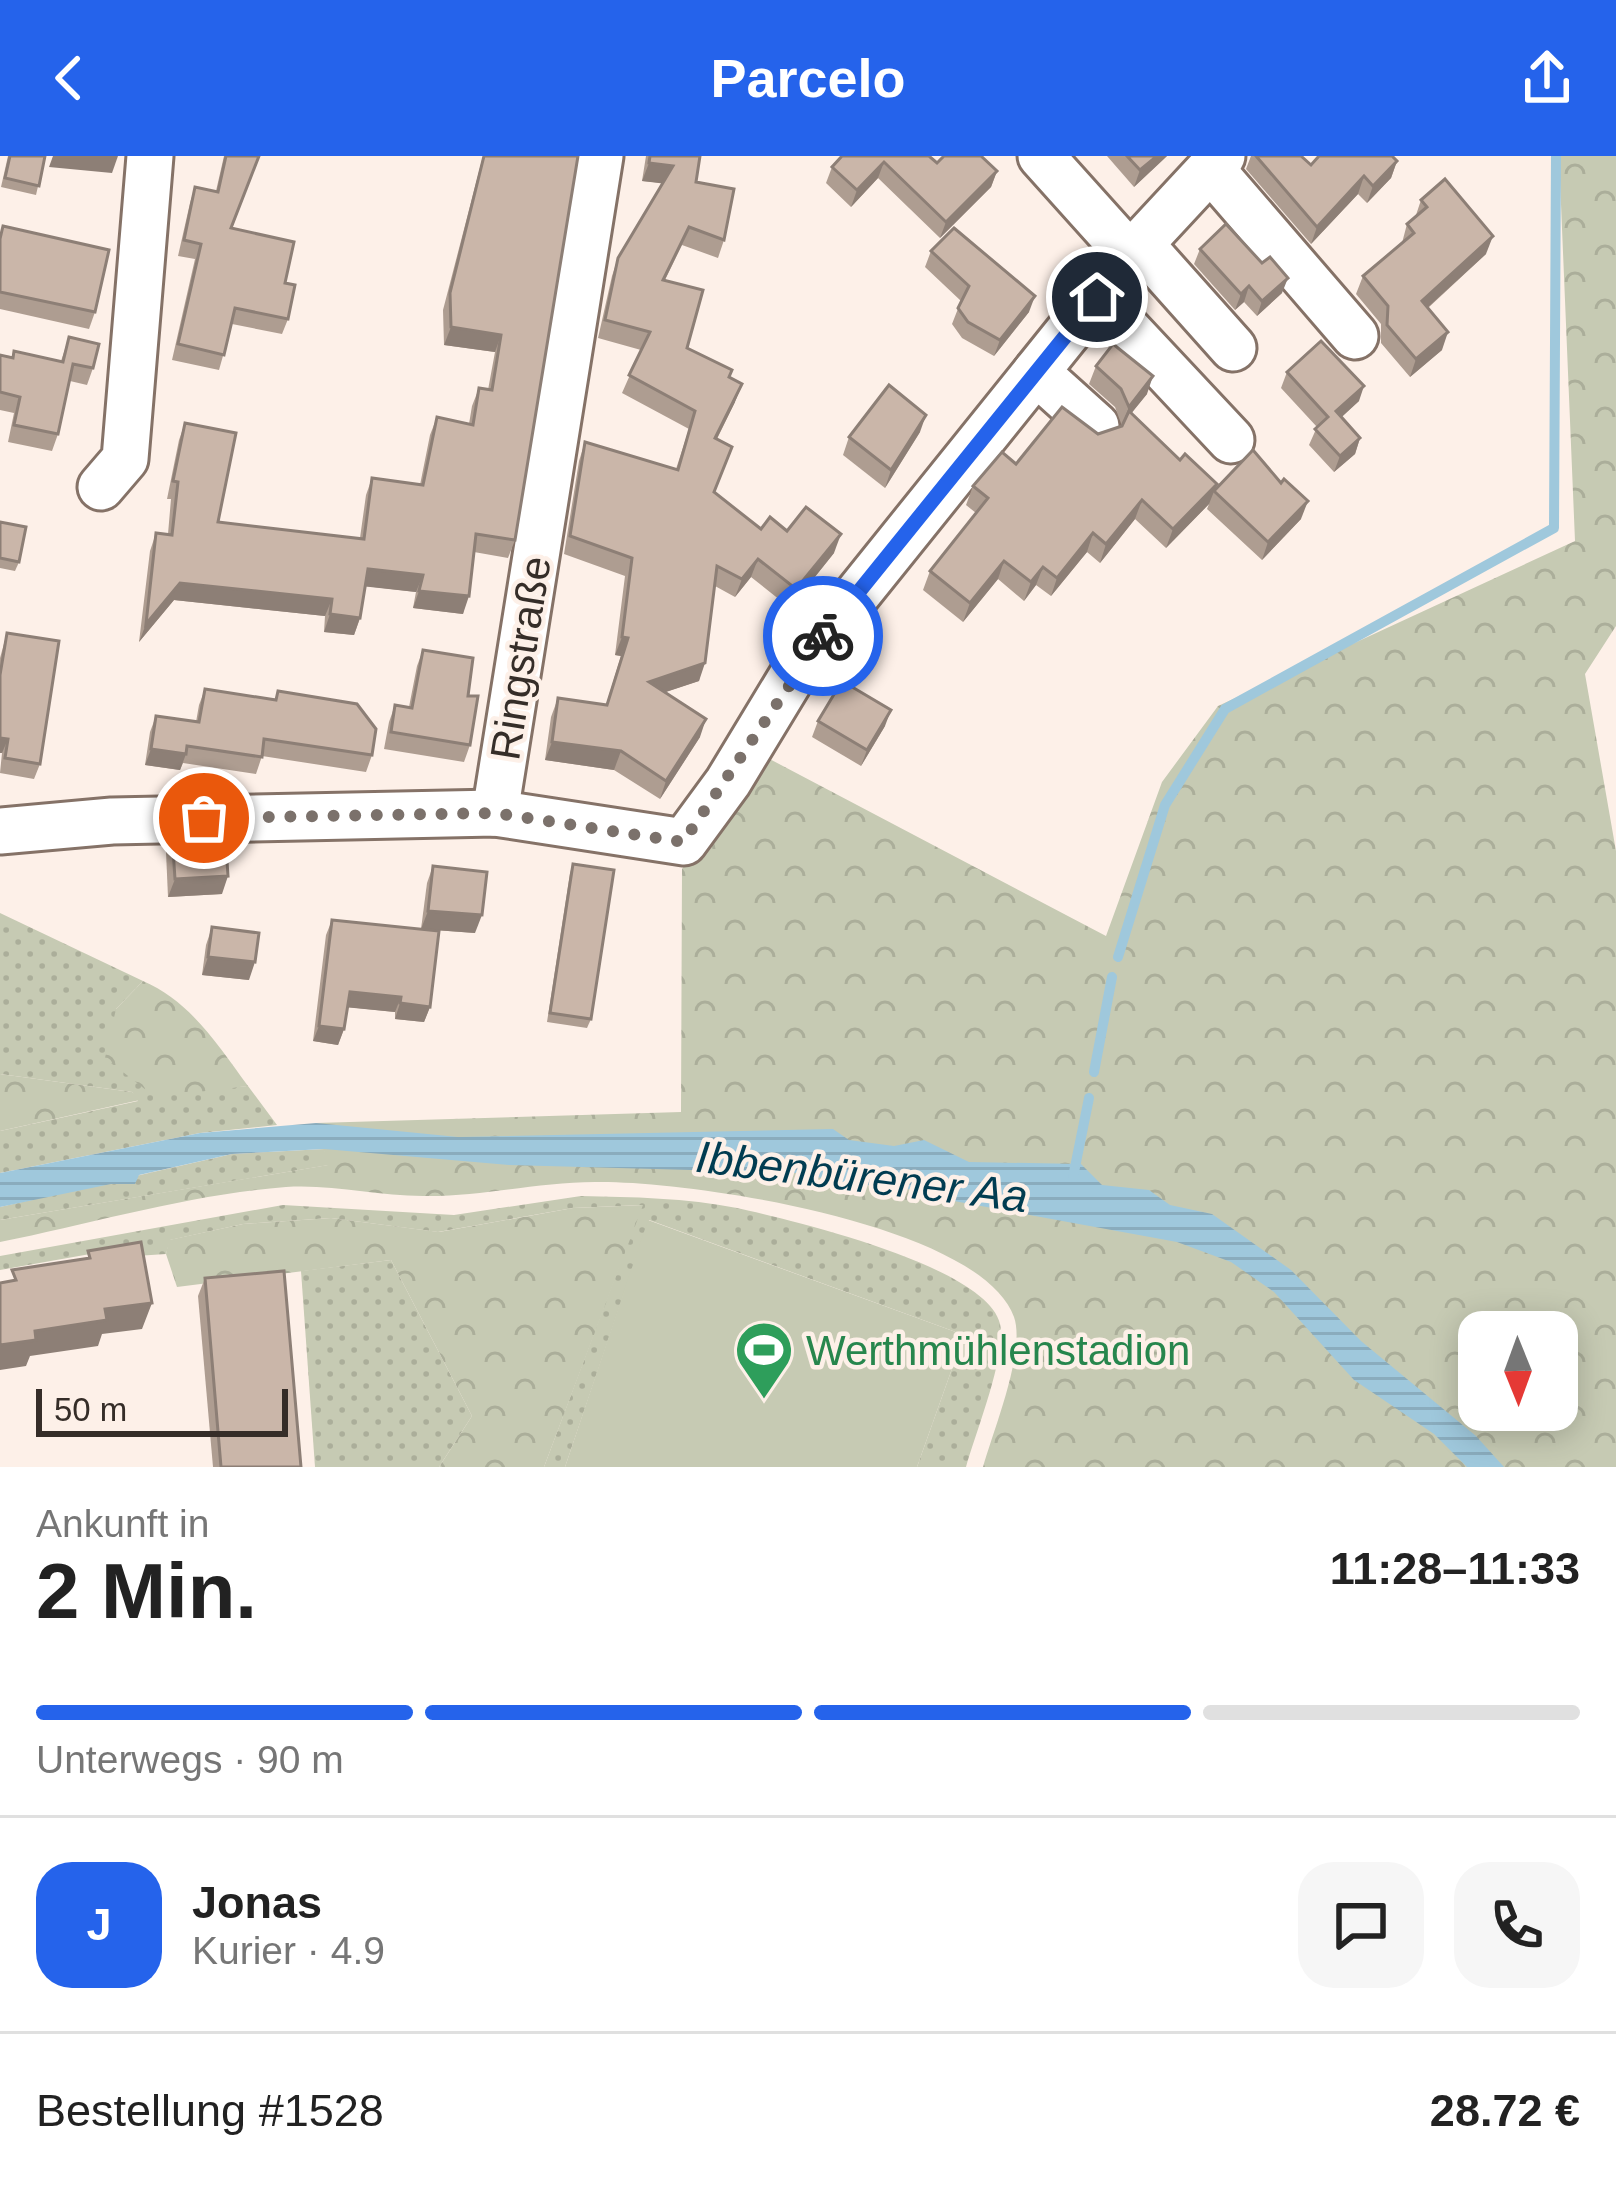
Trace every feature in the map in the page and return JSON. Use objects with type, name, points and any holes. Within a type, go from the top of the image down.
[{"type":"street","points":[[101,488],[124,458],[150,156]]},
{"type":"street","name":"Ringstraße","points":[[0,831],[135,820],[495,813],[600,156]]},
{"type":"street","points":[[1042,156],[1233,348]]},
{"type":"street","points":[[495,813],[683,842],[728,782],[794,673],[1097,297],[1217,162],[1355,336]]},
{"type":"street","points":[[1097,297],[1231,440]]},
{"type":"street","points":[[1036,372],[1096,426]]},
{"type":"green space","points":[[1559,156],[1616,156],[1616,626],[1585,674],[1616,851],[1616,1467],[983,1467],[1012,1370],[1017,1332],[1014,1317],[990,1284],[947,1256],[890,1232],[759,1199],[694,1189],[595,1182],[423,1196],[286,1187],[179,1202],[0,1242],[0,1220],[328,1165],[316,1123],[681,1112],[682,869],[762,755],[1106,936],[1162,782],[1218,706],[1575,541]]},
{"type":"green space","points":[[0,913],[143,981],[116,1009],[212,1089],[248,1086],[277,1125],[200,1133],[0,1173],[0,1131],[138,1101],[132,1092],[0,1074]]},
{"type":"green space","points":[[143,981],[189,1012],[248,1086],[155,1097],[105,1058],[116,1009]]},
{"type":"green space","points":[[0,1074],[132,1092],[140,1100],[0,1131]]},
{"type":"green space","points":[[324,1149],[329,1165],[0,1220],[0,1207],[232,1154]]},
{"type":"green space","points":[[581,1196],[737,1208],[884,1249],[961,1283],[987,1303],[1000,1324],[1001,1338],[995,1374],[966,1467],[917,1467],[964,1335],[649,1220],[565,1467],[544,1467],[642,1205],[573,1208],[438,1232],[331,1218],[243,1224],[170,1240],[166,1254],[136,1256],[124,1248],[0,1270],[0,1256],[283,1205],[454,1215]]},
{"type":"green space","points":[[643,1205],[544,1467],[439,1467],[472,1416],[391,1260],[177,1287],[166,1254],[169,1240],[243,1224],[331,1218],[439,1232],[573,1208]]},
{"type":"green space","name":"Werthmühlenstadion","points":[[648,1220],[964,1335],[917,1467],[565,1467]]},
{"type":"green space","points":[[391,1260],[472,1416],[439,1467],[315,1467],[301,1271]]},
{"type":"water","name":"Ibbenbürener Aa","points":[[316,1123],[458,1137],[833,1129],[849,1140],[894,1146],[924,1140],[969,1162],[1081,1164],[1102,1185],[1149,1190],[1170,1205],[1212,1214],[1291,1270],[1361,1341],[1458,1421],[1458,1431],[1470,1431],[1504,1467],[1467,1467],[1434,1434],[1354,1380],[1274,1292],[1231,1262],[1177,1242],[932,1197],[890,1183],[861,1186],[797,1173],[509,1165],[324,1149],[232,1154],[139,1175],[135,1184],[111,1184],[0,1207],[0,1173],[200,1133]]},
{"type":"building","points":[[10,156],[45,156],[39,186],[5,178]]},
{"type":"building","points":[[226,156],[259,156],[231,228],[294,242],[285,283],[295,285],[288,319],[235,308],[224,355],[178,344],[201,244],[184,240],[195,187],[218,192]]},
{"type":"building","points":[[484,156],[578,156],[515,540],[476,534],[469,596],[419,591],[423,575],[368,569],[360,618],[330,614],[332,599],[180,583],[146,624],[156,533],[172,535],[178,482],[173,481],[185,423],[236,433],[218,522],[364,539],[372,478],[423,485],[437,417],[473,425],[479,388],[492,390],[501,335],[451,327],[450,293]]},
{"type":"building","points":[[650,156],[700,156],[696,182],[734,189],[724,240],[689,227],[663,280],[703,290],[687,348],[732,370],[729,377],[742,384],[715,438],[732,447],[714,492],[761,529],[770,517],[787,531],[806,507],[841,534],[796,589],[758,559],[742,579],[717,566],[705,663],[649,682],[706,719],[666,781],[621,751],[552,742],[558,698],[607,705],[628,638],[622,637],[632,558],[570,536],[585,442],[678,470],[695,411],[629,375],[650,332],[605,320],[618,258],[673,166],[649,163]]},
{"type":"building","points":[[842,156],[929,156],[937,163],[944,156],[981,156],[997,171],[946,222],[884,162],[857,190],[832,167]]},
{"type":"building","points":[[1127,156],[1157,156],[1140,170]]},
{"type":"building","points":[[1256,156],[1301,156],[1311,165],[1319,156],[1392,156],[1397,161],[1373,186],[1364,176],[1317,227]]},
{"type":"building","points":[[1445,179],[1493,236],[1422,301],[1448,332],[1416,359],[1387,325],[1388,306],[1363,276],[1414,233],[1407,224],[1427,207],[1421,200]]},
{"type":"building","points":[[1226,224],[1262,263],[1270,257],[1288,278],[1262,301],[1249,286],[1241,294],[1200,249]]},
{"type":"building","points":[[3,226],[109,250],[95,312],[0,292]]},
{"type":"building","points":[[954,228],[1035,296],[1000,340],[968,322],[958,308],[969,286],[931,251]]},
{"type":"building","points":[[69,337],[99,344],[93,368],[73,364],[58,434],[14,425],[20,397],[0,392],[0,355],[13,358],[14,351],[63,362]]},
{"type":"building","points":[[1321,341],[1364,386],[1336,411],[1360,438],[1340,456],[1315,429],[1328,417],[1287,372]]},
{"type":"building","points":[[1113,344],[1153,376],[1129,407],[1121,389],[1096,366]]},
{"type":"building","points":[[889,385],[926,415],[891,470],[849,437]]},
{"type":"building","points":[[1062,407],[1098,434],[1122,426],[1129,411],[1180,460],[1185,454],[1217,484],[1173,529],[1142,500],[1106,544],[1093,533],[1057,578],[1043,567],[1031,582],[1004,561],[970,603],[930,571],[988,498],[973,486],[1002,452],[1016,464]]},
{"type":"building","points":[[1253,450],[1281,483],[1284,479],[1308,501],[1268,542],[1214,491]]},
{"type":"building","points":[[0,522],[26,527],[19,562],[0,558]]},
{"type":"building","points":[[7,633],[59,641],[40,764],[5,758],[8,739],[0,738],[0,675]]},
{"type":"building","points":[[423,650],[473,658],[468,696],[478,696],[470,745],[391,732],[395,705],[412,708]]},
{"type":"building","points":[[842,681],[891,710],[867,750],[818,721]]},
{"type":"building","points":[[205,689],[276,700],[278,691],[357,704],[376,729],[372,755],[264,739],[262,757],[187,746],[186,754],[151,749],[156,716],[199,722]]},
{"type":"building","points":[[225,831],[228,876],[175,879],[172,834]]},
{"type":"building","points":[[573,864],[614,870],[591,1019],[550,1013]]},
{"type":"building","points":[[433,866],[487,872],[482,915],[428,911]]},
{"type":"building","points":[[332,920],[439,931],[430,1007],[400,1003],[401,997],[350,992],[344,1029],[319,1026]]},
{"type":"building","points":[[212,927],[259,933],[255,962],[208,957]]},
{"type":"building","points":[[141,1242],[152,1303],[105,1309],[107,1320],[35,1331],[36,1340],[0,1345],[0,1283],[16,1280],[12,1270],[90,1258],[88,1251]]},
{"type":"building","points":[[284,1271],[301,1467],[221,1467],[205,1278]]},
{"type":"waterway","points":[[1118,957],[1165,805],[1225,709],[1554,528],[1556,156]]},
{"type":"waterway","points":[[1094,1072],[1112,977]]},
{"type":"waterway","points":[[1073,1177],[1089,1098]]},
{"type":"way so far","points":[[204,818],[495,813],[683,842],[823,636]]},
{"type":"place","name":"Werthmühlenstadion","points":[[764,1401]]},
{"type":"route","points":[[823,636],[1097,297]]}]
